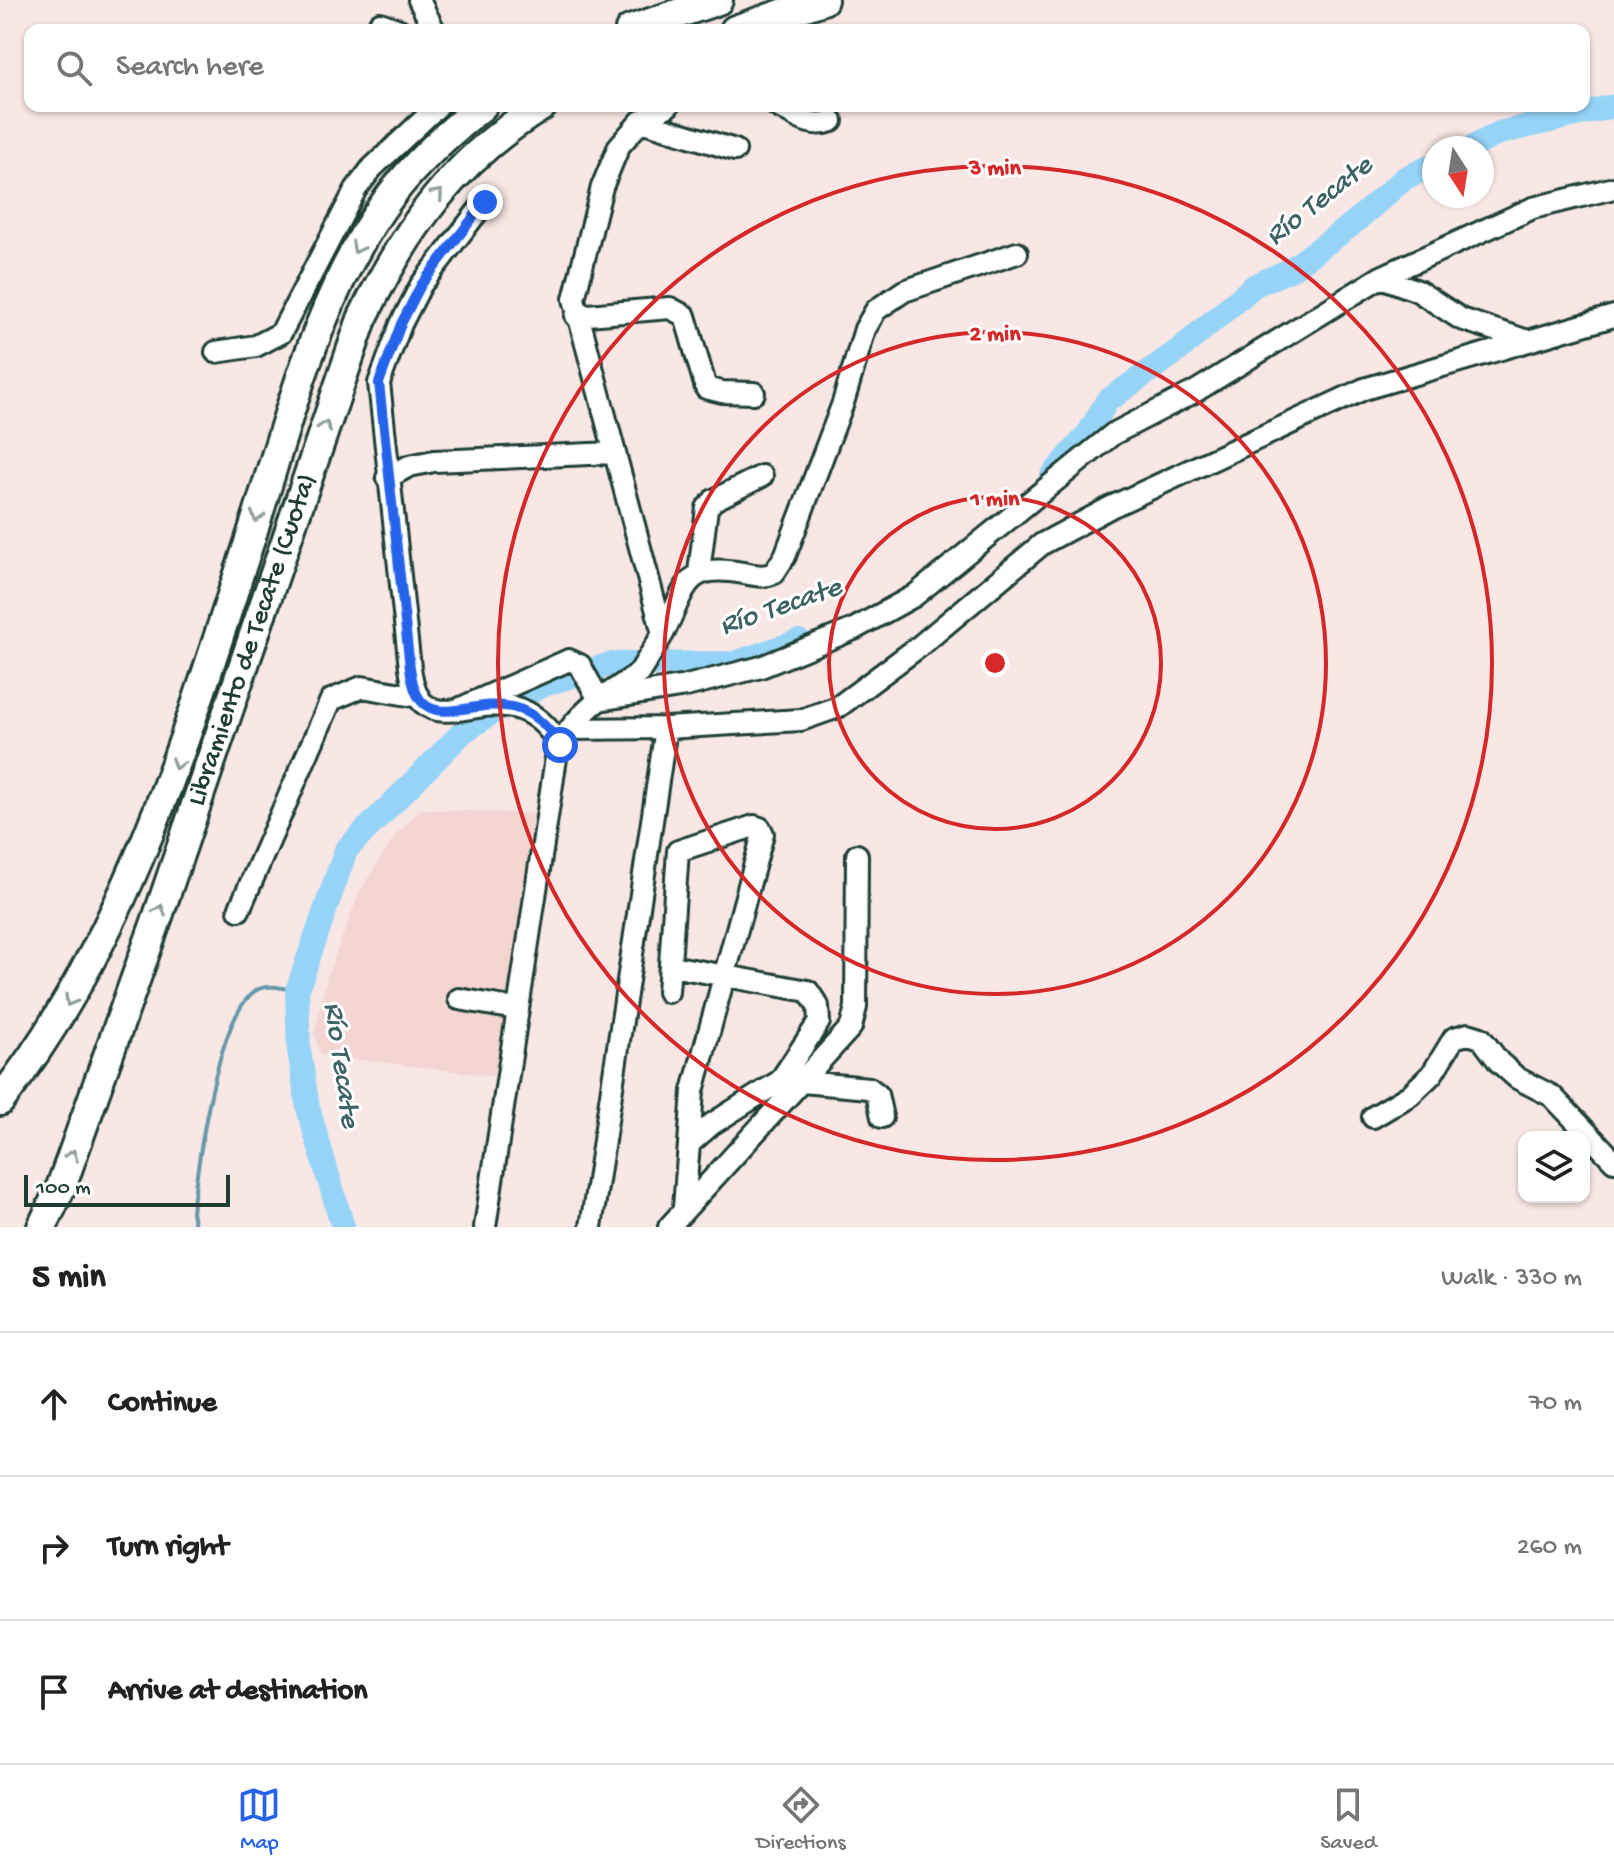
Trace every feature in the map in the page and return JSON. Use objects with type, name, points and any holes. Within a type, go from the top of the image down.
[{"type":"highway","points":[[648,24],[718,0]]},
{"type":"highway","points":[[753,24],[823,0]]},
{"type":"highway","name":"Libramiento de Tecate (Cuota)","points":[[0,1101],[69,1004],[141,860],[193,717],[296,395],[344,273],[362,238],[407,175],[475,112]]},
{"type":"highway","name":"Libramiento de Tecate (Cuota)","points":[[42,1227],[61,1187],[198,802],[362,319],[400,244],[440,190],[468,160],[534,112]]},
{"type":"highway","points":[[50,1227],[61,1187]]},
{"type":"street","points":[[419,0],[431,24]]},
{"type":"street","points":[[216,352],[256,346],[281,333],[356,189],[372,168],[432,112]]},
{"type":"street","points":[[657,112],[641,121],[619,146],[602,187],[577,279],[576,316],[660,640]]},
{"type":"street","points":[[788,112],[807,123],[821,125],[832,121]]},
{"type":"street","points":[[641,121],[735,150]]},
{"type":"street","points":[[485,1227],[516,1009],[565,737],[600,694],[640,683],[761,667],[854,629],[914,596],[1113,434],[1196,391],[1381,277],[1533,208],[1614,188]]},
{"type":"street","points":[[419,697],[410,668],[379,383],[401,324],[421,285],[485,202]]},
{"type":"street","points":[[699,572],[717,568],[758,576],[774,573],[785,556],[843,403],[865,329],[876,310],[904,291],[1017,253]]},
{"type":"street","points":[[1381,277],[1418,291],[1461,319],[1528,341]]},
{"type":"street","points":[[576,316],[670,308],[685,316],[706,388],[754,393]]},
{"type":"street","points":[[239,910],[331,700],[362,687],[419,697],[438,710],[502,706],[532,713],[565,737],[617,728],[801,720],[838,707],[921,645],[1042,544],[1083,522],[1364,389],[1614,316]]},
{"type":"street","points":[[387,478],[409,466],[434,461],[613,453]]},
{"type":"street","points":[[644,727],[640,683],[689,583],[699,572],[707,508],[714,500],[762,476]]},
{"type":"street","points":[[461,708],[563,661],[573,660],[600,694],[617,728]]},
{"type":"street","points":[[591,1227],[666,728]]},
{"type":"street","points":[[668,992],[678,851],[754,826],[763,834],[693,1091],[684,1207]]},
{"type":"street","points":[[669,1227],[684,1207],[846,1034],[855,1018],[857,855]]},
{"type":"street","points":[[671,966],[808,991],[818,1006],[819,1022],[780,1081],[712,1124],[689,1144]]},
{"type":"street","points":[[459,999],[516,1009]]},
{"type":"street","points":[[1373,1117],[1410,1095],[1432,1074],[1454,1038],[1468,1034],[1481,1038],[1499,1062],[1517,1078],[1552,1096],[1614,1161]]},
{"type":"street","points":[[802,1082],[869,1088],[877,1094],[882,1117]]},
{"type":"shaded area","points":[[421,809],[541,814],[502,1077],[321,1055],[314,1034],[327,977],[360,891],[395,836]]},
{"type":"waterway","name":"Río Tecate","points":[[1590,112],[1614,106]]},
{"type":"waterway","name":"Río Tecate","points":[[1493,136],[1588,112]]},
{"type":"waterway","name":"Río Tecate","points":[[1052,476],[1088,434],[1107,401],[1179,350],[1255,285],[1290,270],[1350,226],[1405,178],[1422,170]]},
{"type":"waterway","name":"Río Tecate","points":[[343,1227],[308,1108],[299,1050],[297,991],[346,850],[463,732],[502,706],[546,684],[611,664],[734,663],[799,641]]},
{"type":"waterway","points":[[195,1227],[192,1212],[204,1128],[230,1030],[241,1007],[255,991],[270,987],[297,991]]},
{"type":"route","points":[[485,202],[421,285],[401,324],[379,383],[410,668],[414,686],[424,704],[438,710],[476,706],[516,708],[541,718],[560,745]]}]
